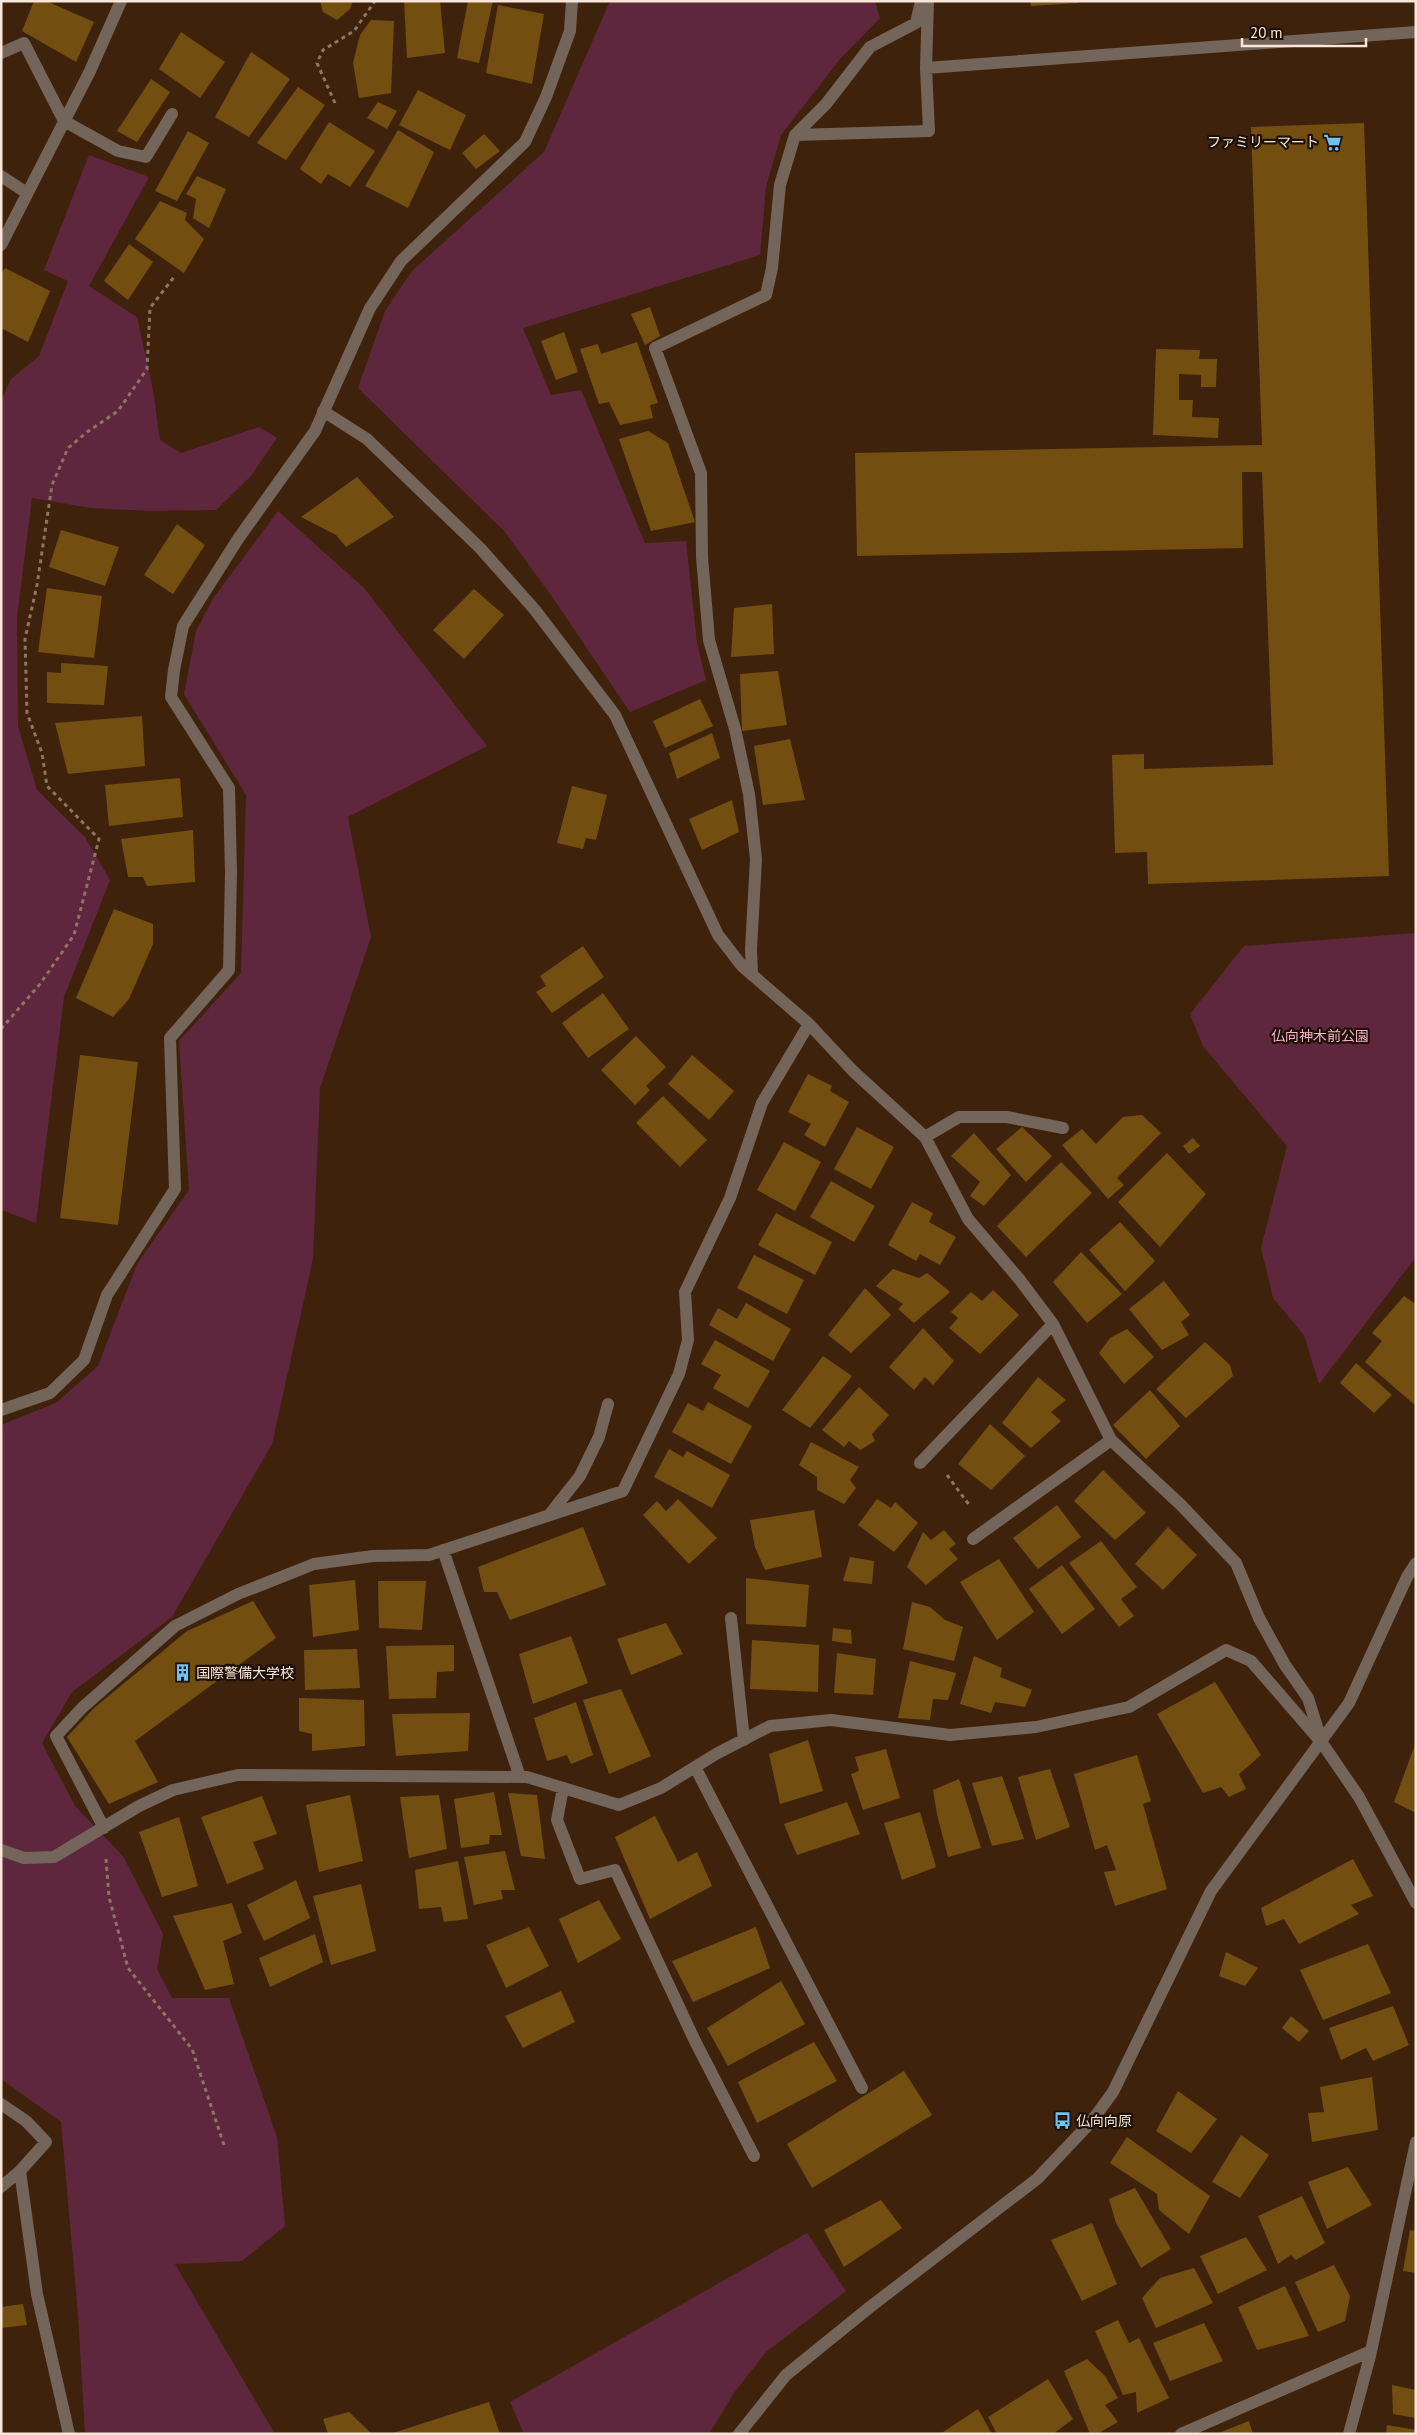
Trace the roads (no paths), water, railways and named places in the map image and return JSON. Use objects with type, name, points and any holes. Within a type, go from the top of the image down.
[{"type":"street","points":[[1,245],[90,71],[121,1]]},
{"type":"street","points":[[1,1410],[50,1393],[84,1360],[107,1295],[175,1189],[170,1038],[229,970],[231,874],[229,788],[171,697],[174,670],[183,626],[238,539],[315,431],[370,308],[401,261],[525,142],[546,97],[570,31],[572,1]]},
{"type":"street","points":[[752,975],[751,949],[756,859],[749,794],[737,738],[709,640],[702,557],[703,500],[701,473],[655,348],[766,295],[772,268],[780,186],[795,135],[826,104],[870,47],[916,23],[921,1]]},
{"type":"street","points":[[795,135],[929,131],[926,68],[928,1]]},
{"type":"street","points":[[926,68],[1416,32]]},
{"type":"street","points":[[1,54],[24,43],[64,121],[118,151],[146,157],[172,114]]},
{"type":"street","points":[[1,176],[27,193]]},
{"type":"street","points":[[323,411],[367,439],[480,548],[535,610],[604,700],[615,715],[718,935],[742,966],[809,1024],[854,1071],[925,1137],[968,1219],[1020,1280],[1053,1324],[1111,1440],[1181,1505],[1236,1564],[1259,1618],[1285,1665],[1308,1698],[1322,1744]]},
{"type":"street","points":[[104,1828],[56,1736],[82,1708],[174,1626],[238,1594],[314,1564],[373,1556],[429,1555],[623,1491],[678,1374],[688,1340],[685,1292],[730,1198],[762,1103],[809,1024]]},
{"type":"street","points":[[925,1137],[959,1117],[1007,1118],[1063,1128]]},
{"type":"street","points":[[920,1463],[1053,1324]]},
{"type":"street","points":[[550,1514],[580,1476],[599,1437],[608,1404]]},
{"type":"street","points":[[973,1539],[1111,1440]]},
{"type":"street","points":[[443,1550],[520,1777]]},
{"type":"street","points":[[739,2434],[786,2375],[870,2307],[1037,2179],[1091,2122],[1113,2092],[1211,1892],[1322,1744],[1349,1703],[1407,1577],[1416,1563]]},
{"type":"street","points":[[731,1618],[744,1740]]},
{"type":"street","points":[[1,1850],[24,1858],[54,1857],[139,1806],[173,1790],[238,1775],[520,1777],[619,1805],[661,1788],[770,1726],[831,1720],[950,1735],[1036,1727],[1129,1707],[1226,1650],[1252,1661],[1322,1744],[1359,1797],[1416,1903]]},
{"type":"street","points":[[695,1767],[862,2088]]},
{"type":"street","points":[[563,1788],[558,1820],[580,1879],[615,1870],[694,2039],[754,2156]]},
{"type":"street","points":[[1,2104],[26,2121],[46,2142],[20,2171],[1,2187]]},
{"type":"street","points":[[1349,2434],[1371,2351],[1416,2142]]},
{"type":"street","points":[[20,2171],[37,2294],[69,2434]]},
{"type":"street","points":[[1181,2434],[1371,2351]]},
{"type":"place","name":"ファミリーマート","points":[[1333,142]]},
{"type":"place","name":"国際警備大学校","points":[[182,1673]]},
{"type":"place","name":"仏向向原","points":[[1062,2121]]},
{"type":"park label","name":"仏向神木前公園","points":[[1320,1036]]}]
